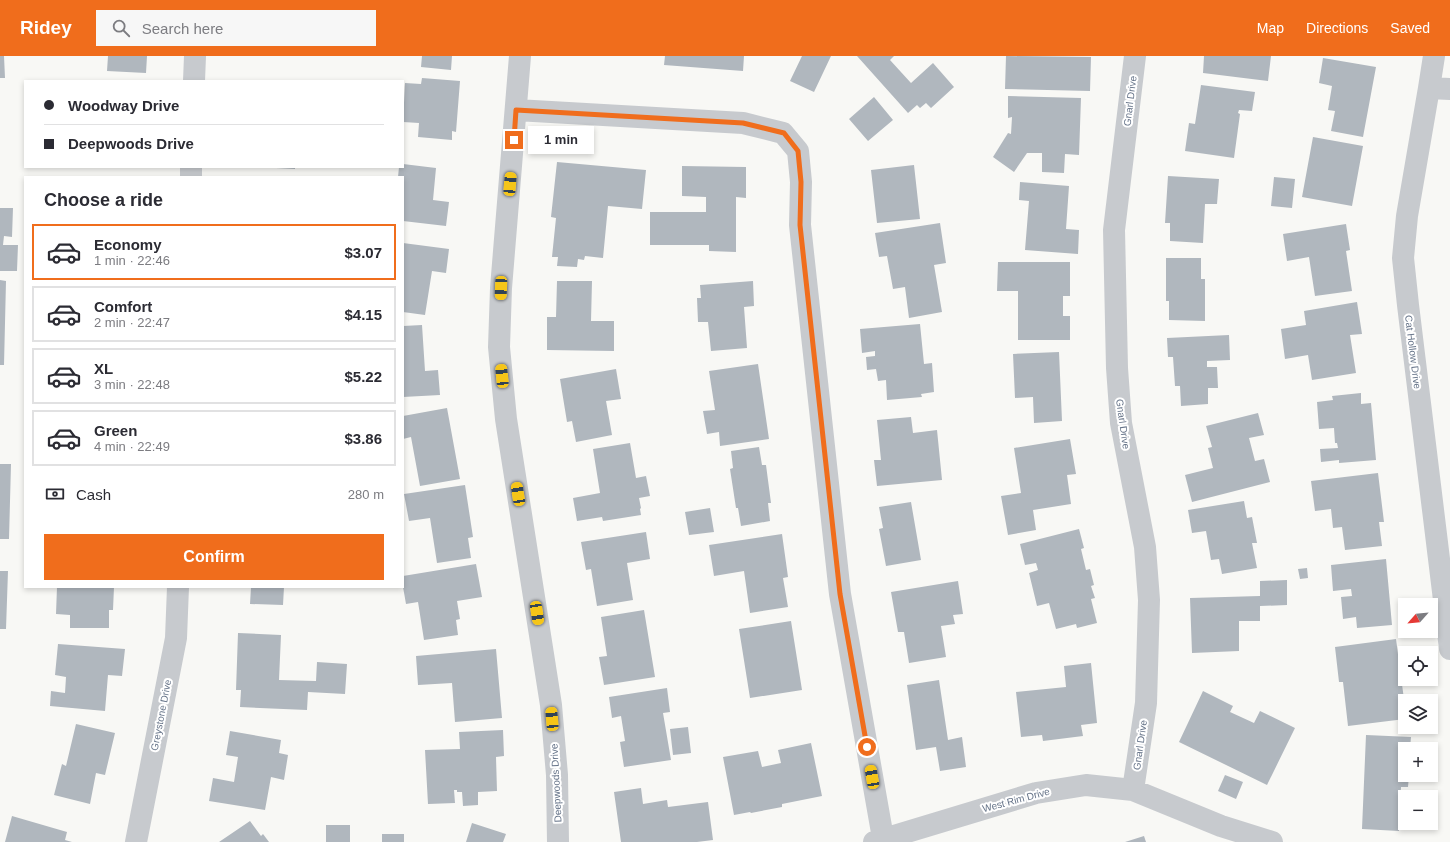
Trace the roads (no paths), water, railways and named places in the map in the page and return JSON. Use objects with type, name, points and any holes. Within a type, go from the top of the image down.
[{"type":"street","points":[[194,80],[195,56]]},
{"type":"street","name":"Deepwoods Drive","points":[[520,56],[501,288],[499,347],[506,419],[551,705],[557,774],[558,842]]},
{"type":"street","name":"Gnarl Drive","points":[[1133,790],[1146,703],[1149,600],[1145,547],[1121,423],[1117,368],[1114,230],[1135,56]]},
{"type":"street","name":"Cat Hollow Drive","points":[[1434,56],[1440,88],[1407,216],[1403,258],[1450,649]]},
{"type":"street","points":[[516,110],[743,123],[784,133],[798,151],[801,182],[800,225],[840,594],[878,840]]},
{"type":"street","name":"Greystone Drive","points":[[136,842],[176,638],[178,588]]},
{"type":"street","name":"West Rim Drive","points":[[878,840],[1036,793],[1086,785],[1133,790],[1221,826],[1272,842]]}]
